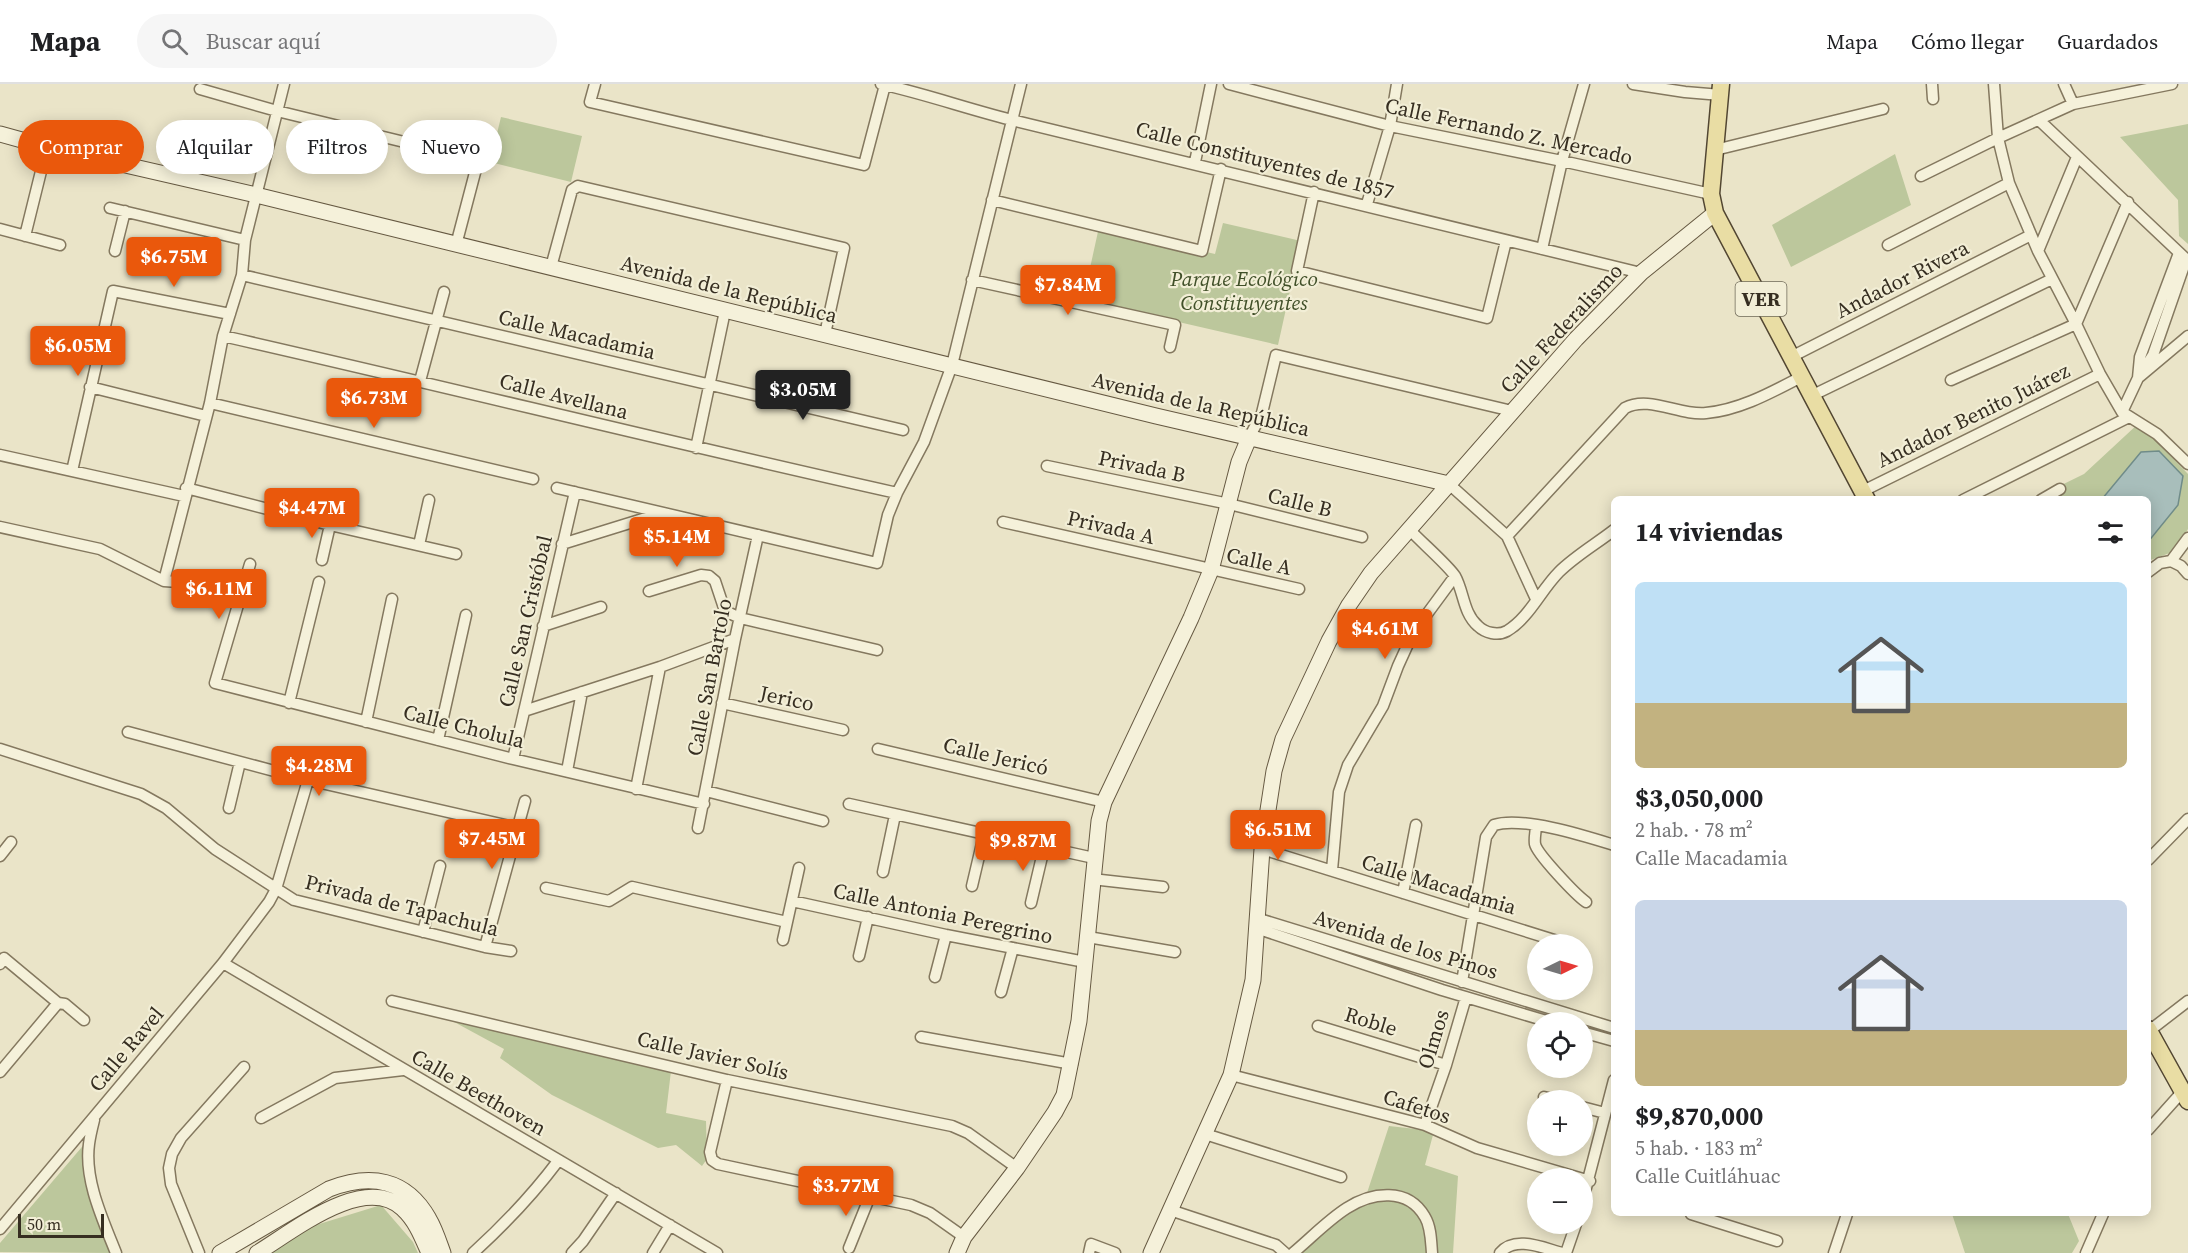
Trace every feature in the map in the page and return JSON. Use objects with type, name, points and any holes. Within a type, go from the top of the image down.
[{"type":"main road","name":"VER","points":[[1721,89],[1711,194],[1715,213],[1865,495]]},
{"type":"main road","name":"Avenida de la República","points":[[0,134],[18,139]]},
{"type":"main road","name":"Avenida de la República","points":[[144,169],[1249,438],[1449,484]]},
{"type":"main road","name":"Calle Federalismo","points":[[1151,1253],[1231,1074],[1253,980],[1262,849],[1274,771],[1283,739],[1329,641],[1349,605],[1371,573],[1576,339],[1641,273],[1715,213]]},
{"type":"main road","points":[[957,1253],[964,1237],[1017,1168],[1064,1095],[1079,1022],[1094,858],[1104,802],[1191,618],[1211,570],[1239,462],[1249,438]]},
{"type":"main road","points":[[2151,1035],[2185,1096]]},
{"type":"main road","points":[[220,1253],[329,1189],[348,1182],[368,1179],[388,1183],[406,1191],[430,1220],[443,1253]]},
{"type":"main road","points":[[258,1253],[337,1205],[354,1198],[371,1196],[386,1199],[402,1207],[416,1224],[429,1253]]},
{"type":"main road","points":[[947,1253],[956,1241],[964,1237]]},
{"type":"street","points":[[164,581],[185,492],[210,403],[223,336],[242,276],[245,240],[284,84]]},
{"type":"street","points":[[595,84],[590,102],[864,165],[883,84]]},
{"type":"street","name":"Calle Constituyentes de 1857","points":[[883,84],[1012,120],[1195,162],[1641,273]]},
{"type":"street","points":[[557,488],[877,563],[888,515],[924,442],[952,365],[1021,84]]},
{"type":"street","points":[[1195,162],[1211,84]]},
{"type":"street","name":"Calle Fernando Z. Mercado","points":[[1229,84],[1390,126],[1711,194]]},
{"type":"street","points":[[1367,204],[1390,126],[1397,84]]},
{"type":"street","points":[[1542,249],[1562,161],[1584,84]]},
{"type":"street","points":[[1633,84],[1685,92],[1721,89]]},
{"type":"street","points":[[1932,84],[1933,99]]},
{"type":"street","points":[[1994,84],[1998,138],[2009,183],[2038,251],[2100,374],[2125,415],[2157,434],[2188,464]]},
{"type":"street","points":[[2064,84],[2073,104]]},
{"type":"street","points":[[1921,176],[2073,104],[2140,87],[2172,84]]},
{"type":"street","points":[[200,89],[277,111],[474,159],[477,165],[456,245]]},
{"type":"street","points":[[1714,150],[1883,109]]},
{"type":"street","points":[[1971,496],[2125,415],[2138,378],[2140,357],[2184,258],[2128,202],[2077,158],[2040,121]]},
{"type":"street","points":[[2038,251],[2077,158]]},
{"type":"street","points":[[992,200],[1202,251],[1221,169]]},
{"type":"street","points":[[25,236],[40,174]]},
{"type":"street","points":[[1888,245],[2009,183]]},
{"type":"street","points":[[551,267],[572,190],[578,186],[844,248],[825,334]]},
{"type":"street","points":[[1314,192],[1297,271],[1486,318],[1506,241]]},
{"type":"street","points":[[1951,380],[2076,324],[2128,202]]},
{"type":"street","points":[[110,208],[245,240]]},
{"type":"street","points":[[115,251],[125,211]]},
{"type":"street","points":[[0,229],[60,245]]},
{"type":"street","name":"Andador Rivera","points":[[1791,357],[2031,235]]},
{"type":"street","name":"Calle Macadamia","points":[[242,276],[903,430]]},
{"type":"street","points":[[1811,396],[2052,279]]},
{"type":"street","points":[[972,280],[1175,325],[1170,347]]},
{"type":"street","points":[[72,471],[113,291],[230,314]]},
{"type":"street","points":[[420,381],[444,292]]},
{"type":"street","points":[[696,448],[725,311]]},
{"type":"street","name":"Calle Avellana","points":[[223,336],[897,493]]},
{"type":"street","points":[[2138,378],[2188,336]]},
{"type":"street","points":[[1249,438],[1262,413],[1276,355],[1512,411]]},
{"type":"street","name":"Andador Benito Juárez","points":[[1865,495],[2100,374]]},
{"type":"street","points":[[1507,536],[1625,408],[1641,403],[1682,412],[1705,414],[1729,409],[1802,377]]},
{"type":"street","points":[[90,387],[206,416]]},
{"type":"street","points":[[210,403],[533,479]]},
{"type":"street","points":[[0,456],[185,492],[456,554]]},
{"type":"street","name":"Privada B","points":[[1047,466],[1229,504]]},
{"type":"street","points":[[1449,484],[1507,536],[1536,599]]},
{"type":"street","points":[[2048,496],[2060,489]]},
{"type":"street","name":"Calle San Cristóbal","points":[[513,759],[575,492]]},
{"type":"street","points":[[419,545],[429,500]]},
{"type":"street","name":"Calle B","points":[[1229,504],[1362,537]]},
{"type":"street","points":[[562,544],[663,513]]},
{"type":"street","name":"Privada A","points":[[1003,522],[1211,570]]},
{"type":"street","points":[[322,560],[330,525]]},
{"type":"street","points":[[0,527],[100,549],[164,581],[193,583],[240,596],[250,564]]},
{"type":"street","points":[[1410,530],[1455,576],[1464,605],[1477,626],[1489,633],[1498,634],[1506,632],[1525,616],[1536,599],[1561,571],[1611,532]]},
{"type":"street","name":"Calle San Bartolo","points":[[698,828],[758,535]]},
{"type":"street","points":[[2151,570],[2171,561],[2188,538]]},
{"type":"street","points":[[2171,561],[2181,566],[2188,574]]},
{"type":"street","name":"Calle A","points":[[1211,570],[1299,589]]},
{"type":"street","points":[[649,591],[701,575],[709,576],[715,581],[725,611],[740,618],[877,650]]},
{"type":"street","points":[[1332,870],[1339,792],[1348,765],[1383,706],[1413,633],[1455,576]]},
{"type":"street","points":[[289,703],[319,582]]},
{"type":"street","name":"Calle Cholula","points":[[240,596],[215,683],[513,759],[704,804]]},
{"type":"street","points":[[366,722],[392,599]]},
{"type":"street","points":[[543,626],[601,607]]},
{"type":"street","points":[[438,740],[466,615]]},
{"type":"street","points":[[524,711],[660,667],[735,639]]},
{"type":"street","points":[[636,789],[660,667]]},
{"type":"street","points":[[567,771],[582,692]]},
{"type":"street","name":"Jerico","points":[[722,703],[843,730]]},
{"type":"street","points":[[128,732],[309,780],[518,828]]},
{"type":"street","name":"Calle Jericó","points":[[878,748],[1104,802]]},
{"type":"street","name":"Privada de Tapachula","points":[[0,749],[141,794],[166,808],[215,849],[294,900],[485,947],[511,951]]},
{"type":"street","points":[[229,808],[240,762]]},
{"type":"street","name":"Calle Ravel","points":[[0,1229],[223,963],[269,902],[276,889],[309,780]]},
{"type":"street","points":[[706,791],[823,821]]},
{"type":"street","points":[[485,947],[525,801]]},
{"type":"street","points":[[849,804],[1094,858]]},
{"type":"street","points":[[883,872],[895,815]]},
{"type":"street","points":[[2151,857],[2188,819]]},
{"type":"street","points":[[1462,982],[1486,837],[1494,825],[1505,821],[1536,825],[1611,844]]},
{"type":"street","points":[[1403,892],[1416,825]]},
{"type":"street","points":[[1536,825],[1535,844],[1539,853],[1577,896],[1586,902]]},
{"type":"street","points":[[972,886],[984,834]]},
{"type":"street","points":[[0,856],[11,842]]},
{"type":"street","points":[[1031,903],[1044,848]]},
{"type":"street","name":"Calle Macadamia","points":[[1262,849],[1534,934]]},
{"type":"street","points":[[423,932],[440,866]]},
{"type":"street","points":[[783,940],[799,868]]},
{"type":"street","points":[[1092,879],[1162,887]]},
{"type":"street","points":[[546,888],[609,901],[632,886],[787,922]]},
{"type":"street","name":"Calle Antonia Peregrino","points":[[792,901],[1085,963]]},
{"type":"street","points":[[860,956],[868,917]]},
{"type":"street","name":"Avenida de los Pinos","points":[[1256,923],[1611,1027]]},
{"type":"street","name":"Avenida de los Pinos","points":[[1256,923],[1442,990],[1527,1015]]},
{"type":"street","points":[[935,977],[946,935]]},
{"type":"street","points":[[1088,937],[1175,952]]},
{"type":"street","points":[[1001,992],[1013,948]]},
{"type":"street","points":[[0,964],[4,958],[58,1003],[65,1004],[84,1020]]},
{"type":"street","name":"Calle Beethoven","points":[[223,963],[717,1253]]},
{"type":"street","points":[[1442,990],[1445,977]]},
{"type":"street","name":"Olmos","points":[[1425,1125],[1466,997]]},
{"type":"street","name":"Calle Javier Solís","points":[[392,1001],[727,1080],[952,1126],[968,1132],[1017,1168]]},
{"type":"street","points":[[2151,1028],[2188,1001]]},
{"type":"street","points":[[0,1072],[58,1003]]},
{"type":"street","points":[[1530,1012],[1533,1004]]},
{"type":"street","name":"Roble","points":[[1318,1026],[1446,1065]]},
{"type":"street","points":[[1593,1035],[1611,1040]]},
{"type":"street","points":[[921,1037],[1072,1065]]},
{"type":"street","points":[[199,1253],[171,1184],[169,1168],[172,1154],[181,1138],[244,1067]]},
{"type":"street","points":[[261,1118],[335,1078],[403,1070]]},
{"type":"street","name":"Cafetos","points":[[1231,1074],[1425,1125],[1477,1148],[1545,1168]]},
{"type":"street","points":[[727,1080],[710,1152],[712,1160],[718,1164],[911,1205],[930,1213],[964,1237]]},
{"type":"street","points":[[1593,1168],[1611,1091]]},
{"type":"street","points":[[2151,1126],[2185,1096]]},
{"type":"street","points":[[1593,1110],[1605,1113]]},
{"type":"street","points":[[94,1117],[88,1146],[90,1175],[116,1253]]},
{"type":"street","points":[[1204,1134],[1341,1178]]},
{"type":"street","points":[[473,1253],[533,1195],[558,1161]]},
{"type":"street","points":[[572,1253],[616,1193]]},
{"type":"street","points":[[1293,1253],[1346,1208],[1363,1199],[1384,1194],[1402,1196],[1416,1205],[1425,1217],[1431,1232],[1432,1253]]},
{"type":"street","points":[[849,1248],[870,1196]]},
{"type":"street","points":[[1170,1210],[1276,1245],[1285,1253]]},
{"type":"street","points":[[1834,1253],[1846,1216]]},
{"type":"street","points":[[2086,1253],[2102,1216]]},
{"type":"street","points":[[1716,1217],[1777,1241]]},
{"type":"street","points":[[653,1253],[670,1225]]},
{"type":"street","points":[[1500,1253],[1513,1244],[1527,1244],[1564,1253],[1572,1234]]},
{"type":"street","points":[[1089,1253],[1091,1244],[1115,1253]]},
{"type":"green space","points":[[501,117],[582,136],[571,182],[502,165]]},
{"type":"green space","points":[[2188,124],[2188,244],[2179,236],[2178,200],[2120,137]]},
{"type":"green space","points":[[1895,154],[1911,205],[1791,267],[1772,225]]},
{"type":"green space","name":"Parque Ecológico Constituyentes","points":[[1223,223],[1301,241],[1278,345],[1083,300],[1099,227],[1215,254]]},
{"type":"green space","points":[[2139,423],[2188,474],[2188,529],[2175,551],[2151,560],[2151,496],[2039,496],[2084,474]]},
{"type":"green space","points":[[445,1017],[671,1071],[666,1113],[706,1121],[707,1159],[702,1166],[676,1145],[658,1148],[552,1095],[500,1058],[504,1049]]},
{"type":"green space","points":[[1389,1126],[1434,1131],[1425,1165],[1458,1176],[1453,1253],[1296,1253],[1367,1193]]},
{"type":"green space","points":[[87,1141],[114,1253],[0,1252],[0,1243]]},
{"type":"green space","points":[[381,1205],[413,1242],[418,1253],[266,1253],[303,1229]]},
{"type":"green space","points":[[1953,1216],[2069,1216],[2079,1241],[2072,1253],[1965,1253]]},
{"type":"water","points":[[2159,451],[2183,476],[2178,505],[2151,538],[2151,496],[2104,496],[2141,452]]}]
